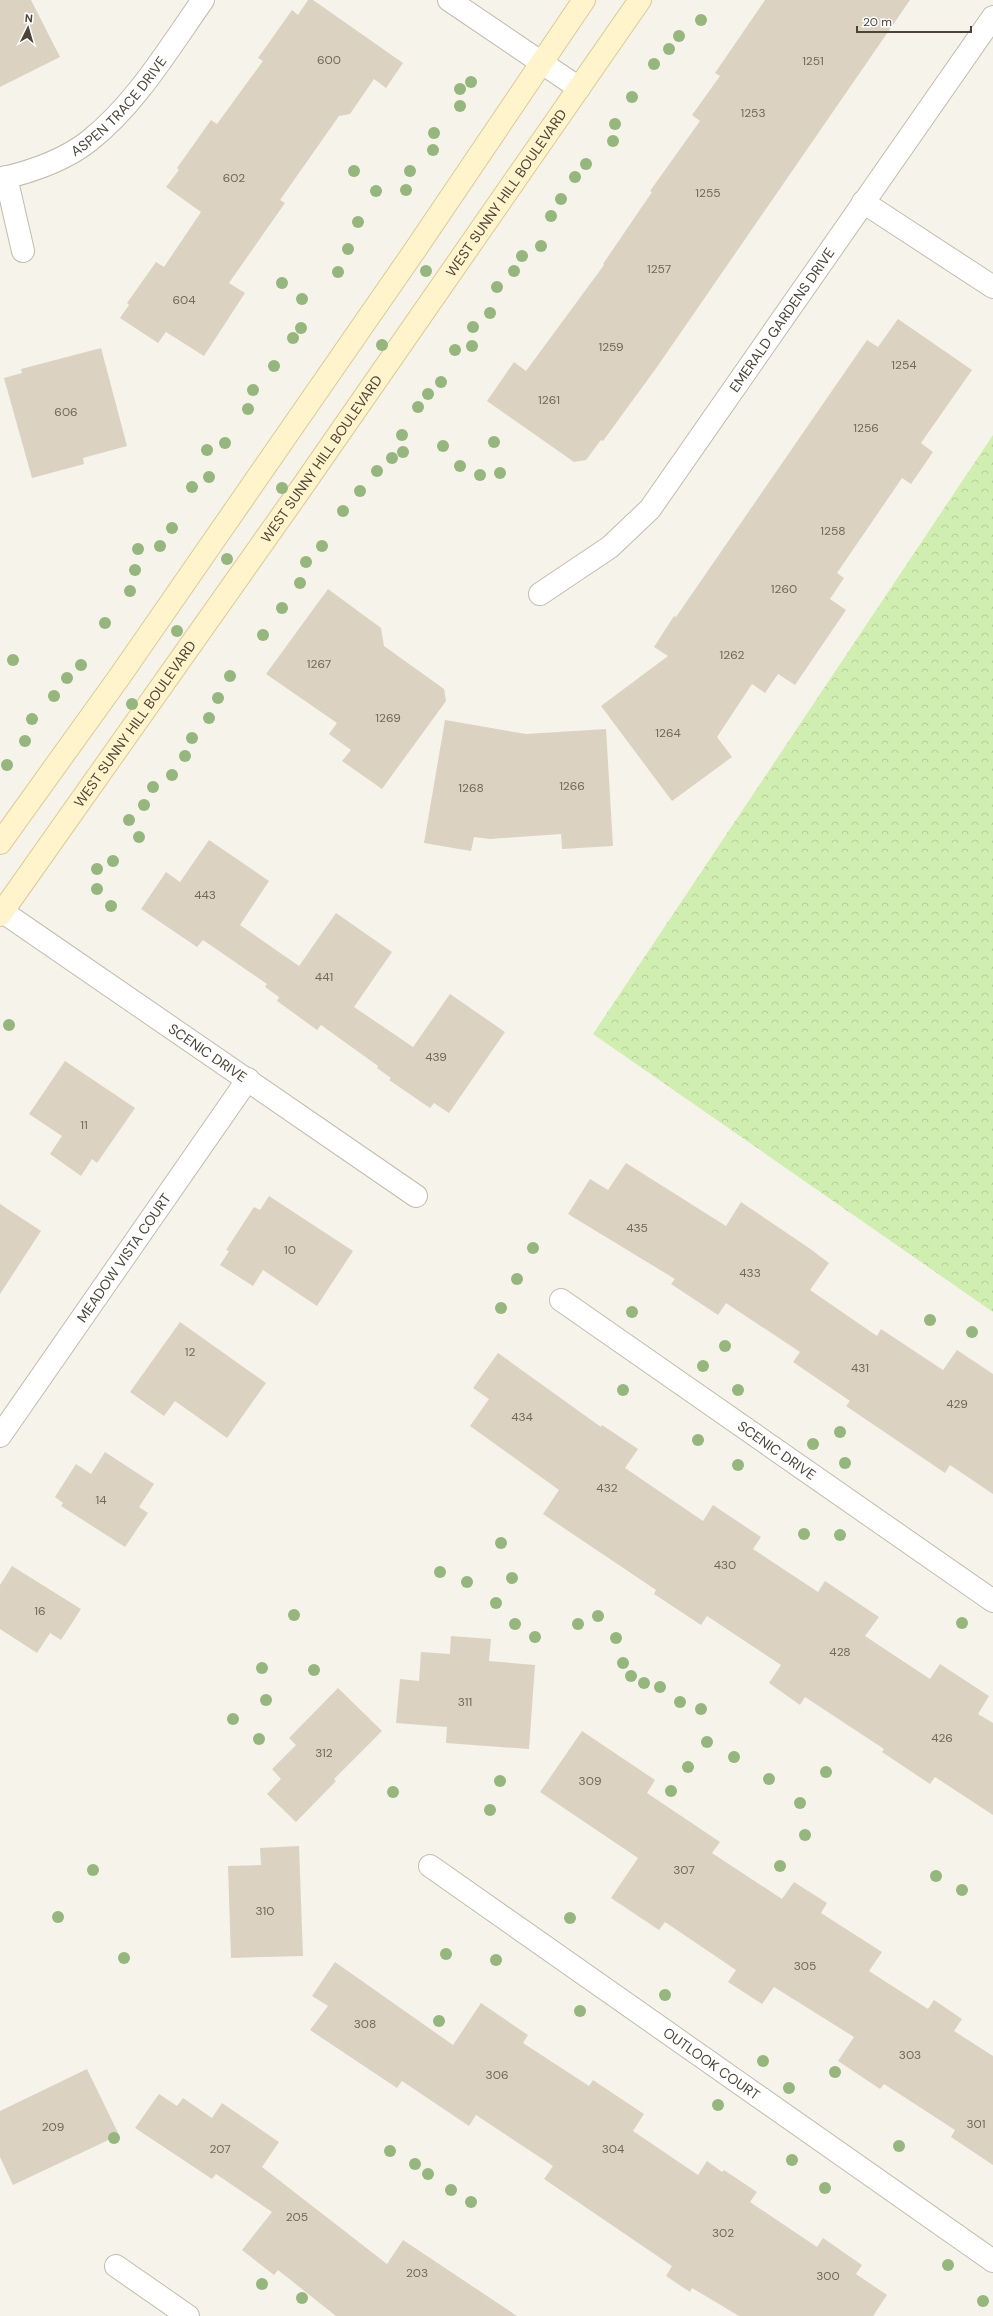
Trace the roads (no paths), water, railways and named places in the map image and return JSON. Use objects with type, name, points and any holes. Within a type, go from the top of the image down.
[{"type":"street","name":"ASPEN TRACE DRIVE","points":[[24,251],[3,178],[51,162],[88,141],[116,115],[140,87],[203,0]]},
{"type":"street","points":[[449,0],[579,88]]},
{"type":"street","points":[[0,843],[174,598],[413,253],[540,62],[584,0]]},
{"type":"street","name":"WEST SUNNY HILL BOULEVARD","points":[[1,912],[640,0]]},
{"type":"street","name":"EMERALD GARDENS DRIVE","points":[[540,594],[610,548],[650,509],[993,17]]},
{"type":"street","points":[[863,202],[993,287]]},
{"type":"street","name":"SCENIC DRIVE","points":[[1,912],[248,1079],[416,1196]]},
{"type":"street","name":"MEADOW VISTA COURT","points":[[0,1436],[248,1079]]},
{"type":"street","name":"SCENIC DRIVE","points":[[561,1300],[993,1601]]},
{"type":"street","name":"OUTLOOK COURT","points":[[430,1866],[993,2261]]},
{"type":"street","points":[[116,2266],[188,2316]]}]
